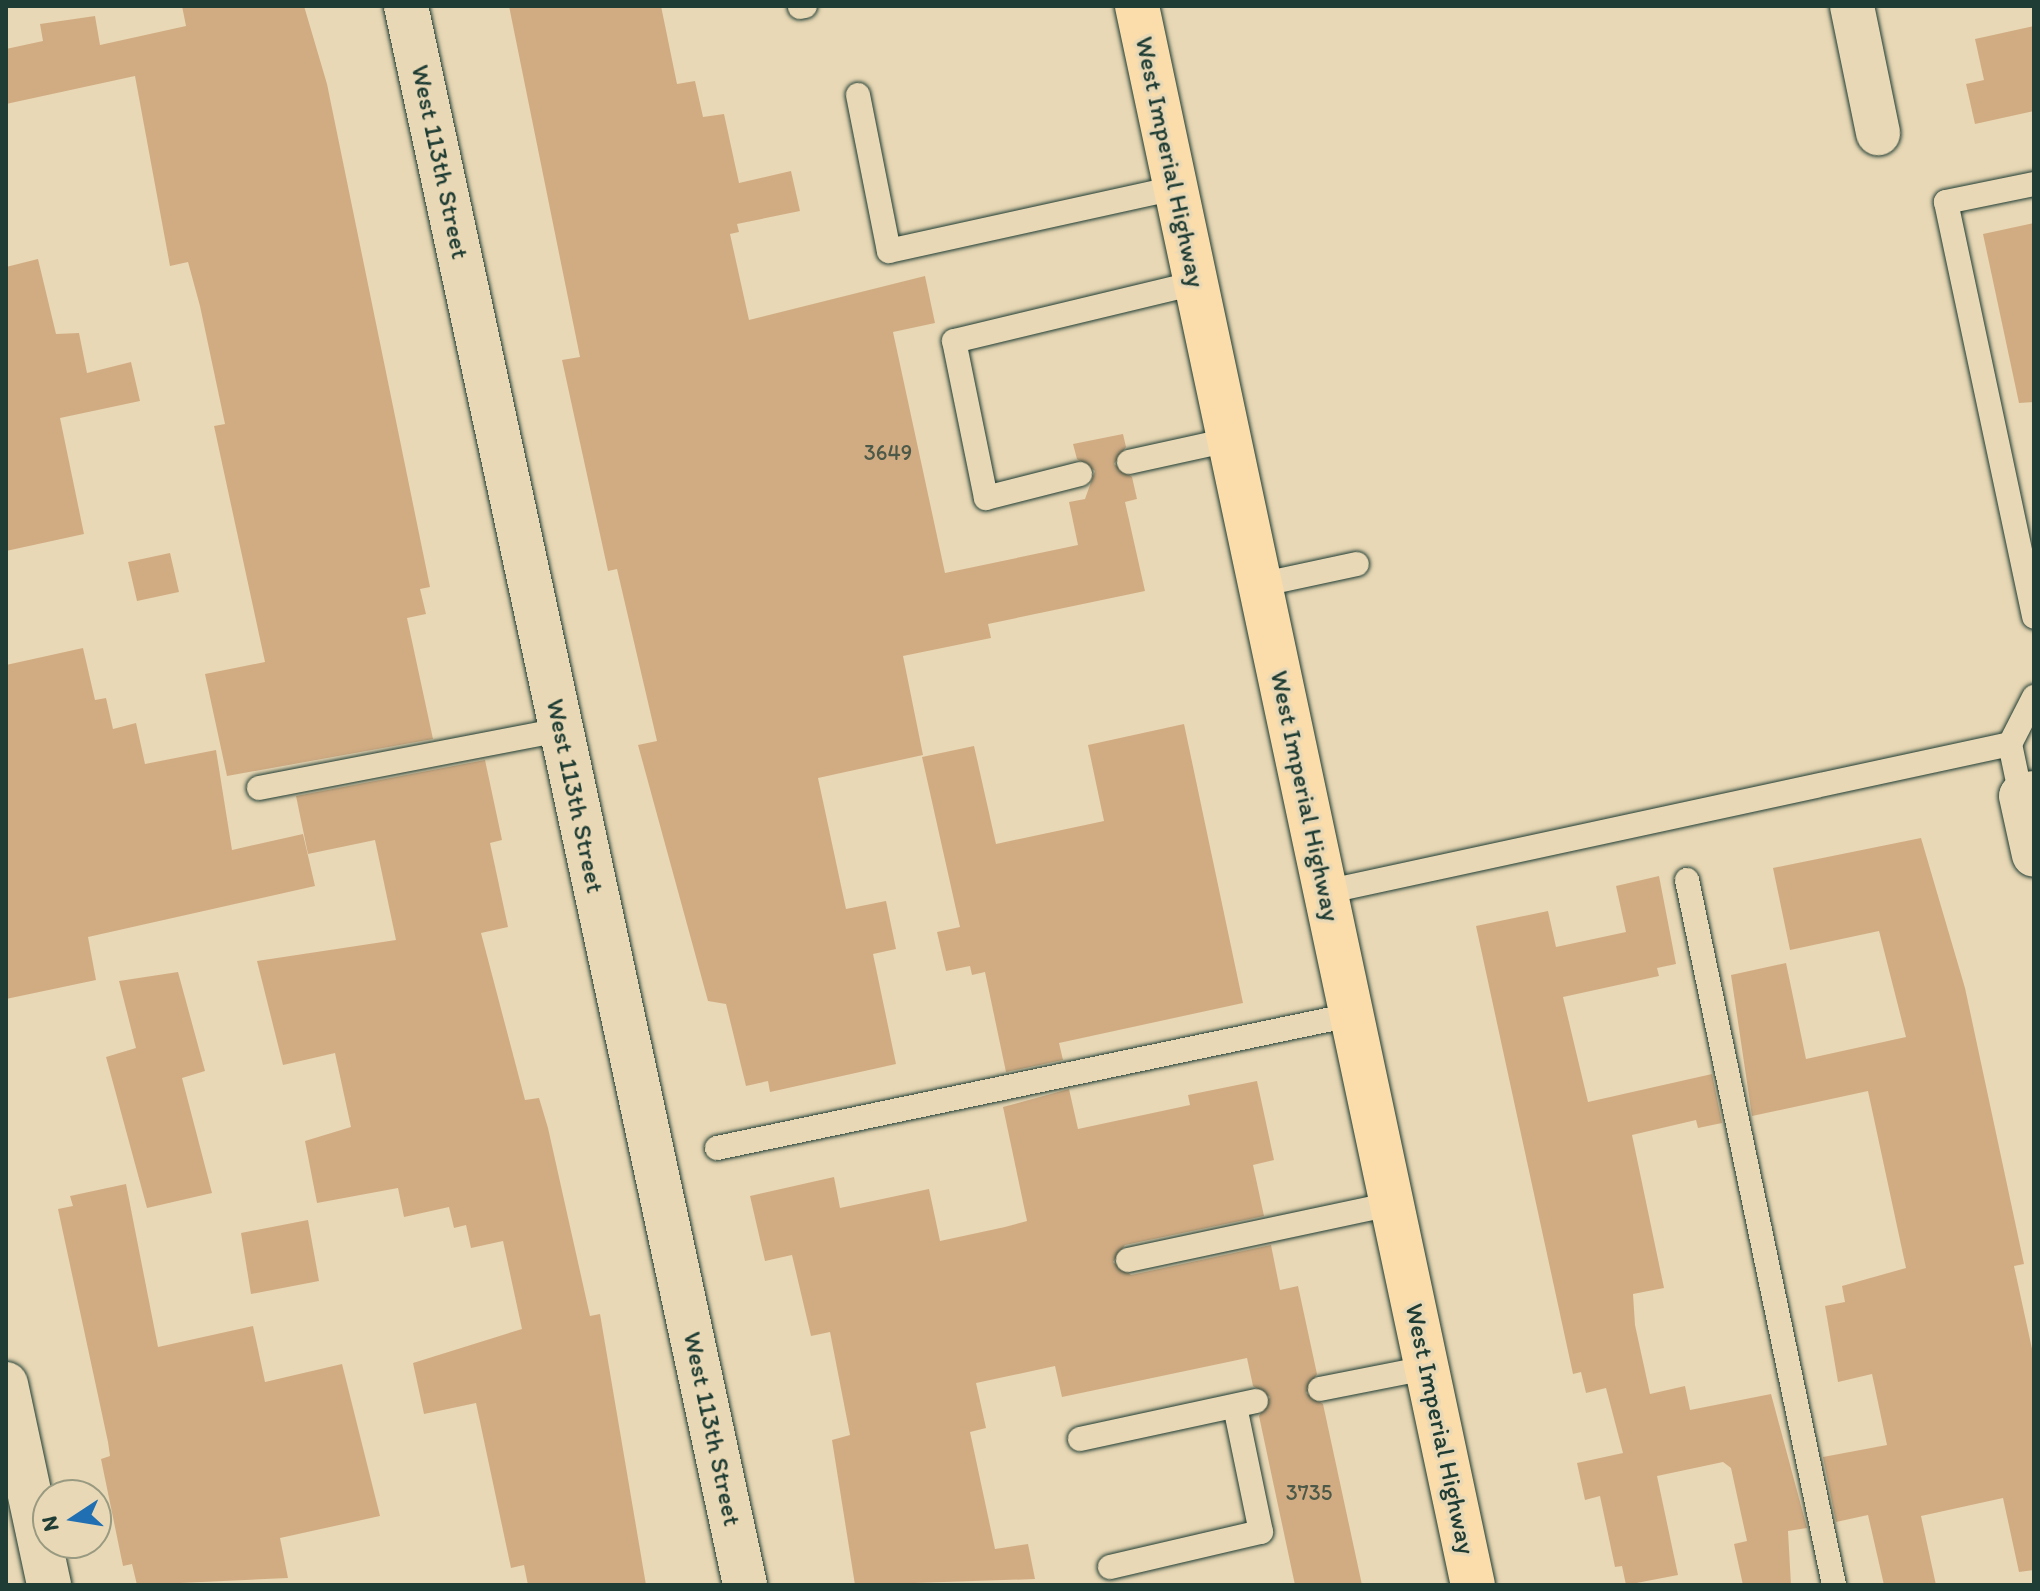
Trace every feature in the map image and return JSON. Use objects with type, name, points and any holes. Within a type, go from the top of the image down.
[{"type":"main road","name":"West Imperial Highway","points":[[1137,6],[1473,1585]]},
{"type":"street","name":"West 113th Street","points":[[406,6],[745,1585]]},
{"type":"street","points":[[1852,6],[1878,133]]},
{"type":"street","points":[[2028,795],[2034,855]]},
{"type":"street","points":[[6,1384],[49,1585]]},
{"type":"lane","points":[[858,95],[889,251],[1176,188]]},
{"type":"lane","points":[[2034,184],[1946,202],[2034,617]]},
{"type":"lane","points":[[1080,474],[986,498],[954,341],[1196,283]]},
{"type":"lane","points":[[1129,462],[1229,440]]},
{"type":"lane","points":[[1259,585],[1357,564]]},
{"type":"lane","points":[[2028,795],[2010,744],[2034,697]]},
{"type":"lane","points":[[259,788],[561,730]]},
{"type":"lane","points":[[1325,892],[2010,744]]},
{"type":"lane","points":[[1687,880],[1834,1585]]},
{"type":"lane","points":[[717,1148],[1351,1015]]},
{"type":"lane","points":[[1128,1260],[1392,1204]]},
{"type":"lane","points":[[1320,1389],[1426,1368]]},
{"type":"lane","points":[[1080,1439],[1246,1404],[1261,1532],[1110,1567]]},
{"type":"building","points":[[182,6],[304,6],[327,84],[430,587],[420,589],[426,614],[407,618],[433,739],[227,776],[205,674],[265,662],[214,426],[225,424],[200,306],[188,262],[170,266],[135,76],[6,104],[6,49],[43,41],[40,24],[95,16],[100,45],[186,26]]},
{"type":"building","points":[[509,6],[661,6],[677,84],[695,81],[703,117],[724,114],[739,183],[791,171],[800,211],[737,224],[739,232],[730,234],[749,320],[925,276],[935,323],[893,332],[945,573],[1078,545],[1069,502],[1085,499],[1095,471],[1077,459],[1073,444],[1123,434],[1126,447],[1114,464],[1132,477],[1137,499],[1125,502],[1145,591],[988,624],[991,638],[903,656],[923,755],[818,778],[846,909],[886,901],[896,949],[873,954],[896,1064],[770,1092],[768,1081],[746,1086],[726,1004],[708,1001],[638,745],[657,741],[617,569],[608,571],[562,360],[580,357]]},
{"type":"building","points":[[2034,26],[2034,111],[1975,124],[1966,84],[1984,80],[1975,39]]},
{"type":"building","points":[[2034,223],[2034,402],[2019,403],[1983,234]]},
{"type":"building","points":[[38,259],[56,334],[79,333],[87,373],[131,362],[140,401],[60,418],[84,534],[6,551],[6,267]]},
{"type":"building","points":[[170,553],[179,592],[137,601],[128,562]]},
{"type":"building","points":[[83,648],[95,700],[106,698],[113,729],[136,723],[145,764],[216,750],[232,850],[303,834],[315,886],[88,937],[96,980],[6,999],[6,665]]},
{"type":"building","points":[[1184,724],[1243,1003],[1059,1043],[1063,1060],[1006,1072],[985,972],[972,975],[970,966],[946,971],[937,932],[960,927],[922,757],[974,746],[996,844],[1104,821],[1088,745]]},
{"type":"building","points":[[485,760],[502,840],[490,843],[508,927],[481,933],[525,1100],[539,1098],[548,1128],[590,1316],[600,1314],[646,1585],[528,1585],[524,1565],[511,1568],[476,1403],[424,1414],[413,1363],[522,1329],[503,1241],[471,1248],[466,1225],[454,1228],[449,1207],[404,1217],[398,1188],[317,1203],[305,1141],[351,1127],[335,1053],[283,1065],[257,961],[396,940],[375,840],[308,854],[296,796]]},
{"type":"building","points":[[1921,838],[1965,988],[2024,1264],[2014,1266],[2034,1358],[2034,1570],[2019,1572],[2003,1498],[1921,1516],[1936,1585],[1884,1585],[1868,1515],[1836,1522],[1823,1457],[1887,1445],[1872,1374],[1838,1382],[1825,1306],[1845,1302],[1842,1286],[1906,1268],[1868,1091],[1752,1116],[1731,975],[1786,963],[1806,1059],[1906,1037],[1879,931],[1790,950],[1773,868]]},
{"type":"building","points":[[1659,876],[1676,964],[1657,968],[1659,976],[1563,997],[1588,1102],[1712,1074],[1722,1123],[1698,1128],[1696,1120],[1632,1135],[1664,1288],[1633,1294],[1635,1325],[1650,1394],[1685,1386],[1690,1410],[1771,1394],[1807,1528],[1788,1531],[1791,1585],[1743,1585],[1734,1544],[1747,1541],[1731,1468],[1723,1462],[1657,1476],[1678,1575],[1626,1585],[1622,1566],[1615,1567],[1600,1496],[1585,1500],[1577,1463],[1623,1453],[1606,1388],[1586,1393],[1581,1372],[1573,1374],[1476,926],[1548,911],[1556,947],[1626,932],[1616,886]]},
{"type":"building","points":[[178,972],[205,1071],[182,1078],[212,1193],[147,1208],[106,1057],[136,1048],[119,981]]},
{"type":"building","points":[[1257,1081],[1274,1160],[1253,1165],[1264,1216],[1125,1245],[1113,1262],[1131,1275],[1271,1245],[1280,1290],[1298,1286],[1317,1374],[1306,1393],[1323,1404],[1362,1585],[1295,1585],[1259,1416],[1270,1397],[1253,1386],[1247,1358],[1062,1397],[1055,1366],[976,1383],[986,1428],[970,1432],[995,1549],[1028,1544],[1035,1579],[855,1585],[832,1440],[850,1435],[830,1332],[811,1336],[792,1255],[765,1261],[750,1196],[834,1177],[840,1208],[929,1189],[940,1241],[1005,1227],[1027,1221],[1003,1107],[1069,1089],[1078,1129],[1190,1105],[1188,1095]]},
{"type":"building","points":[[126,1184],[158,1347],[253,1326],[265,1382],[342,1364],[380,1516],[280,1538],[288,1578],[137,1585],[132,1564],[123,1566],[112,1512],[112,1479],[105,1479],[101,1459],[110,1456],[108,1442],[58,1209],[73,1206],[70,1196]]},
{"type":"building","points":[[308,1220],[319,1281],[251,1294],[241,1233]]}]
